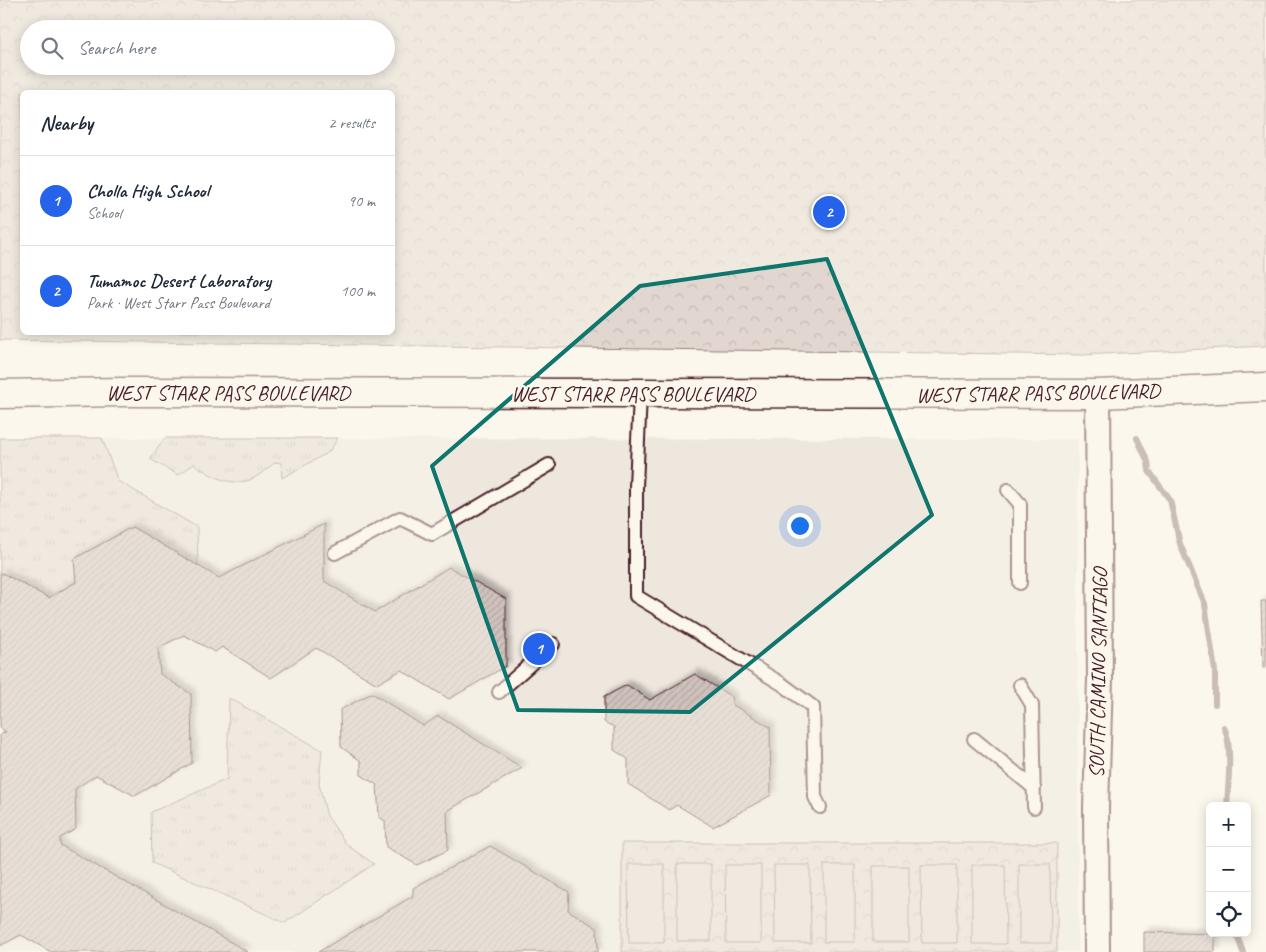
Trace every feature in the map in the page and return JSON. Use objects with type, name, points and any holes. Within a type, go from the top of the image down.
[{"type":"main road","name":"WEST STARR PASS BOULEVARD","points":[[0,394],[124,392],[1098,394],[1266,387]]},
{"type":"street","name":"SOUTH CAMINO SANTIAGO","points":[[1097,952],[1096,808],[1100,679],[1098,394]]},
{"type":"lane","points":[[640,394],[636,487],[636,596],[782,684],[813,707],[815,797],[820,807]]},
{"type":"lane","points":[[335,553],[400,518],[432,534],[549,465]]},
{"type":"lane","points":[[1008,490],[1020,504],[1020,583]]},
{"type":"lane","points":[[499,692],[553,644]]},
{"type":"lane","points":[[1020,685],[1032,705],[1034,807]]},
{"type":"lane","points":[[974,739],[1034,788]]},
{"type":"highlighted area","points":[[827,259],[932,515],[690,712],[518,710],[432,466],[640,286]]},
{"type":"shaded area","points":[[0,438],[1078,439],[1078,952],[0,952]]},
{"type":"green space","points":[[0,0],[1266,0],[1266,346],[1082,355],[0,340]]},
{"type":"green space","points":[[0,438],[102,438],[118,481],[197,527],[198,566],[132,527],[75,559],[76,582],[49,598],[2,573],[0,574]]},
{"type":"green space","points":[[165,438],[338,438],[329,452],[282,478],[281,463],[276,462],[254,478],[246,481],[232,482],[218,478],[194,464],[178,475],[150,459]]},
{"type":"green space","points":[[229,698],[322,750],[319,784],[327,816],[347,845],[374,864],[285,923],[152,863],[151,812],[227,779]]},
{"type":"green space","points":[[622,843],[1057,843],[1057,952],[622,952]]},
{"type":"green space","points":[[628,864],[664,864],[664,943],[629,943]]},
{"type":"green space","points":[[677,864],[711,864],[711,941],[677,941]]},
{"type":"green space","points":[[1019,864],[1050,864],[1051,943],[1019,943]]},
{"type":"green space","points":[[725,865],[761,865],[761,943],[726,943]]},
{"type":"green space","points":[[774,865],[810,865],[811,943],[775,943]]},
{"type":"green space","points":[[824,865],[855,865],[855,942],[824,942]]},
{"type":"green space","points":[[921,865],[957,865],[957,943],[922,943]]},
{"type":"green space","points":[[972,865],[1005,865],[1006,944],[972,944]]},
{"type":"green space","points":[[873,866],[909,866],[909,942],[873,942]]},
{"type":"building","points":[[324,524],[324,581],[375,612],[449,567],[506,599],[506,666],[449,699],[401,670],[377,684],[316,648],[271,678],[222,647],[215,652],[184,635],[158,648],[160,674],[191,694],[192,763],[135,796],[96,775],[75,789],[76,829],[60,838],[60,845],[248,952],[51,952],[21,935],[0,946],[0,735],[6,732],[0,728],[0,574],[2,573],[49,598],[76,582],[74,559],[132,527],[219,578]]},
{"type":"building","points":[[1261,601],[1266,601],[1266,668],[1263,668]]},
{"type":"building","points":[[695,674],[732,697],[733,705],[770,727],[771,795],[713,827],[677,805],[669,810],[628,784],[628,759],[614,750],[614,727],[604,722],[604,697],[627,685],[650,700]]},
{"type":"building","points":[[372,693],[423,726],[438,716],[522,768],[447,811],[448,850],[417,865],[386,847],[385,821],[379,817],[377,785],[361,775],[361,761],[341,747],[340,710]]},
{"type":"building","points":[[490,846],[569,892],[568,910],[597,928],[598,952],[318,952],[413,896],[413,888]]},
{"type":"building","points":[[1144,932],[1206,934],[1206,937],[1215,937],[1215,952],[1144,952]]},
{"type":"waterway","points":[[1137,438],[1148,462],[1149,471],[1170,500],[1180,544],[1205,604],[1215,671],[1215,704]]},
{"type":"waterway","points":[[1224,727],[1227,735],[1229,755],[1227,802]]},
{"type":"waterway","points":[[1237,937],[1243,952]]},
{"type":"place","name":"Tumamoc Desert Laboratory","points":[[829,212]]},
{"type":"place","name":"Cholla High School","points":[[539,649]]}]
